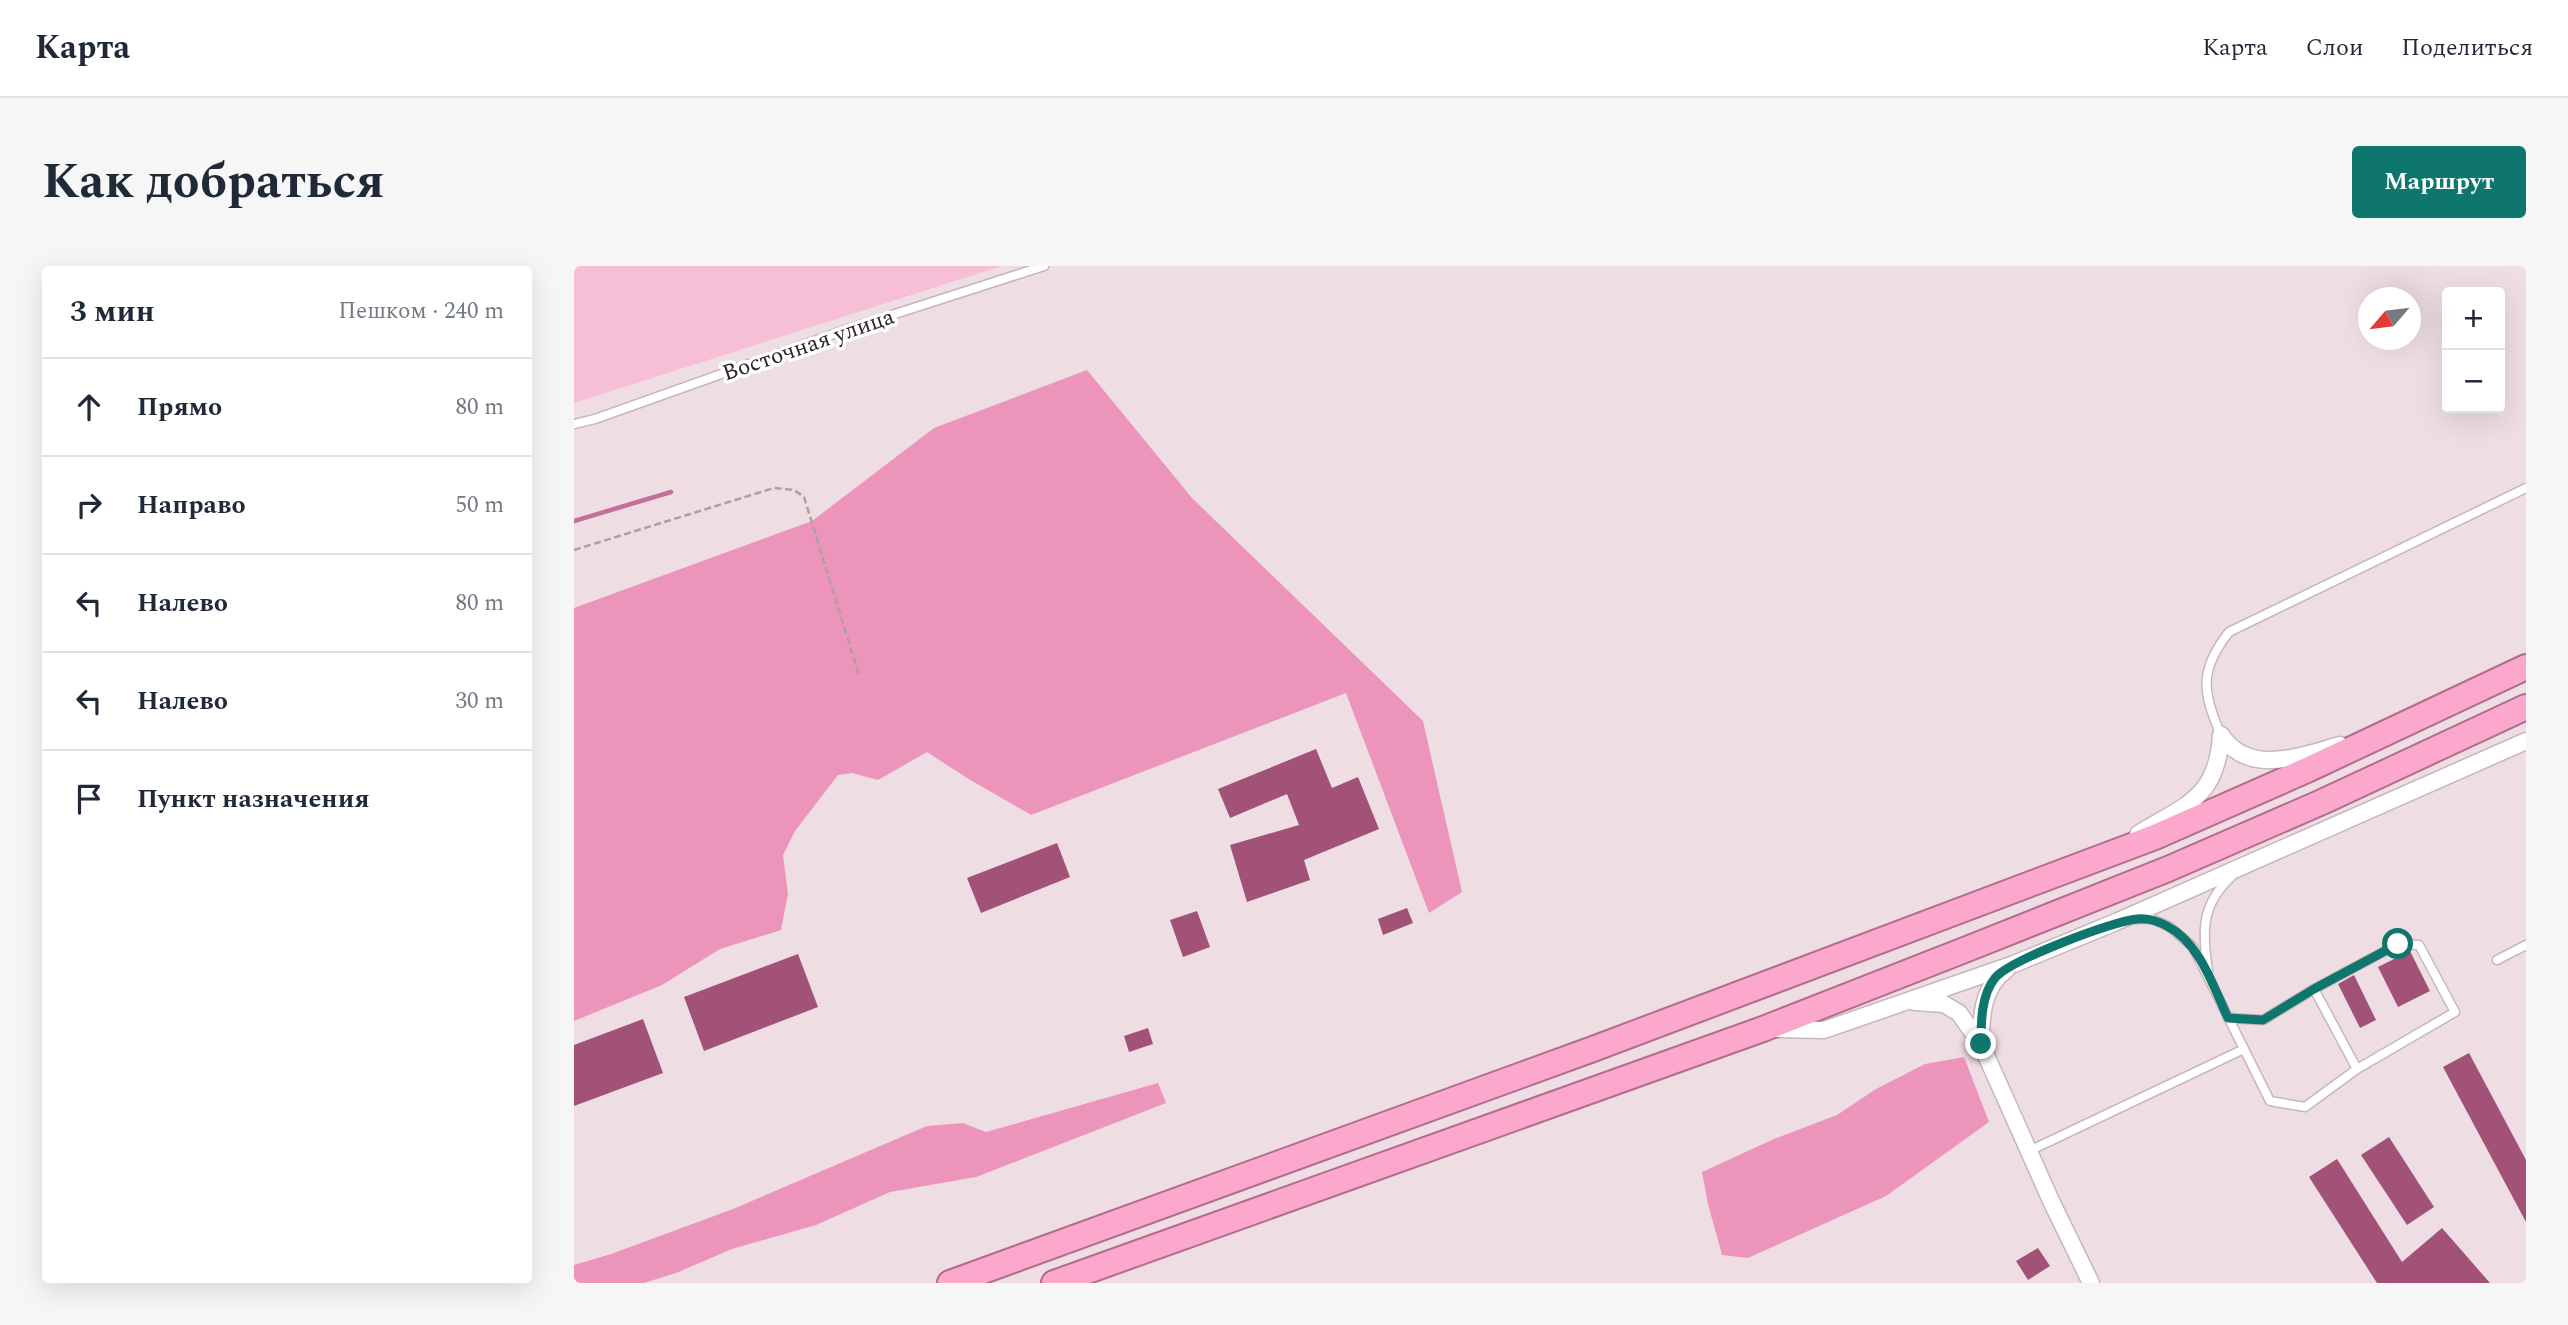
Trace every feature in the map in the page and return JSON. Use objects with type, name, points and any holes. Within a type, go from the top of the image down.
[{"type":"highway","points":[[950,1283],[1593,1049],[2094,861],[2181,826],[2526,667]]},
{"type":"highway","points":[[1054,1283],[1763,1029],[2168,869],[2322,802],[2526,707]]},
{"type":"street","points":[[2221,735],[2229,746],[2239,753],[2262,761],[2289,759],[2386,733]]},
{"type":"street","points":[[2094,861],[2192,802],[2216,771],[2221,735]]},
{"type":"street","points":[[1763,1029],[1824,1030],[2014,964],[2116,922],[2526,741]]},
{"type":"street","points":[[1981,1044],[1981,1020],[1986,997],[1996,978],[2014,964]]},
{"type":"street","points":[[1906,1002],[1944,1004],[1959,1013],[1981,1044],[2091,1283]]},
{"type":"lane","name":"Восточная улица","points":[[574,424],[845,330],[1044,266]]},
{"type":"lane","points":[[2221,735],[2209,708],[2206,695],[2207,675],[2214,652],[2229,632],[2526,488]]},
{"type":"lane","points":[[2209,977],[2203,927],[2218,889],[2242,867]]},
{"type":"lane","points":[[2116,922],[2152,919],[2170,927],[2193,947],[2209,977],[2228,1018],[2270,1101],[2305,1107],[2357,1069],[2455,1012],[2419,945],[2398,944],[2263,1020],[2228,1018]]},
{"type":"lane","points":[[2497,960],[2526,945]]},
{"type":"lane","points":[[2314,989],[2357,1069]]},
{"type":"lane","points":[[2029,1151],[2244,1049]]},
{"type":"path","points":[[574,550],[774,488],[794,490],[804,497],[859,675]]},
{"type":"shaded area","points":[[574,266],[1002,266],[574,403]]},
{"type":"shaded area","points":[[1087,370],[1192,498],[1423,721],[1462,892],[1429,913],[1346,693],[1031,815],[927,752],[878,780],[852,773],[838,775],[795,831],[783,855],[788,894],[781,930],[720,949],[662,985],[574,1021],[574,608],[812,521],[934,428]]},
{"type":"shaded area","points":[[1964,1057],[1989,1122],[1886,1196],[1748,1258],[1722,1255],[1702,1172],[1774,1139],[1837,1115],[1876,1089],[1925,1064]]},
{"type":"shaded area","points":[[1158,1083],[1166,1103],[976,1177],[890,1192],[816,1225],[732,1249],[676,1273],[644,1283],[574,1283],[574,1265],[733,1209],[927,1126],[963,1123],[986,1132]]},
{"type":"building","points":[[1316,749],[1332,788],[1358,777],[1379,829],[1304,860],[1310,880],[1247,902],[1230,845],[1299,825],[1287,794],[1230,818],[1218,789]]},
{"type":"building","points":[[1057,843],[1070,877],[981,913],[967,878]]},
{"type":"building","points":[[1407,908],[1413,923],[1383,935],[1378,919]]},
{"type":"building","points":[[1197,911],[1210,947],[1183,957],[1170,920]]},
{"type":"building","points":[[2410,951],[2430,991],[2398,1007],[2378,967]]},
{"type":"building","points":[[798,954],[818,1007],[704,1051],[684,997]]},
{"type":"building","points":[[2354,975],[2376,1020],[2360,1028],[2338,984]]},
{"type":"building","points":[[643,1019],[663,1073],[574,1106],[574,1045]]},
{"type":"building","points":[[1148,1028],[1153,1044],[1129,1052],[1124,1036]]},
{"type":"building","points":[[2469,1053],[2526,1160],[2526,1222],[2443,1067]]},
{"type":"building","points":[[2389,1137],[2434,1207],[2407,1225],[2361,1155]]},
{"type":"building","points":[[2337,1159],[2402,1262],[2442,1228],[2490,1283],[2377,1283],[2309,1177]]},
{"type":"building","points":[[2038,1248],[2050,1266],[2028,1280],[2016,1261]]},
{"type":"waterway","points":[[574,521],[671,492]]},
{"type":"route","points":[[1981,1044],[1981,1020],[1986,997],[1996,978],[2014,964],[2116,922],[2152,919],[2170,927],[2193,947],[2228,1018],[2263,1020],[2398,944]]}]
